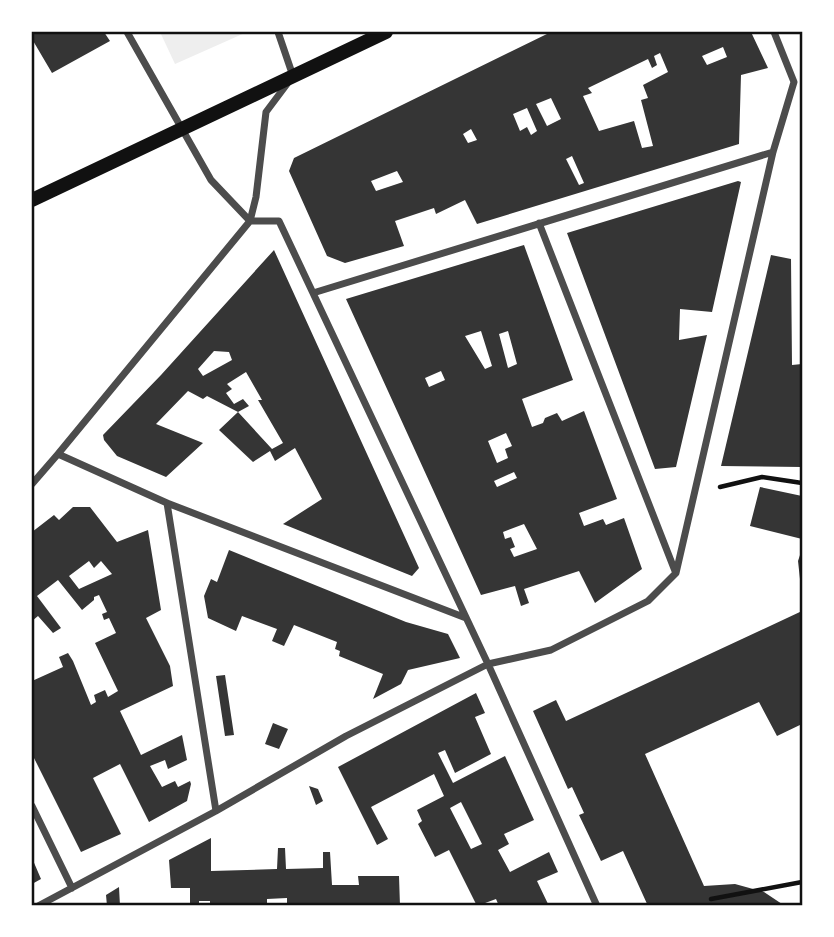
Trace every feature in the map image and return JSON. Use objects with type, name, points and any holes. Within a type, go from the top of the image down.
[{"type":"main road","points":[[32,200],[386,32]]},
{"type":"street","points":[[127,32],[211,180],[250,221],[279,220],[488,664],[597,905]]},
{"type":"street","points":[[32,484],[250,221],[256,198],[266,112],[293,76],[278,32]]},
{"type":"street","points":[[38,905],[216,811],[346,736],[488,664],[551,650],[648,601],[676,573],[773,152],[798,81],[774,32]]},
{"type":"street","points":[[313,293],[773,152]]},
{"type":"street","points":[[539,223],[676,573]]},
{"type":"street","points":[[58,454],[167,503],[466,618]]},
{"type":"street","points":[[167,503],[216,811]]},
{"type":"street","points":[[32,806],[72,887]]},
{"type":"path","points":[[695,491],[762,477],[803,483]]},
{"type":"path","points":[[711,899],[803,882]]},
{"type":"shaded area","points":[[160,32],[247,32],[175,64]]},
{"type":"building","points":[[32,32],[104,32],[110,41],[52,73],[32,39]]},
{"type":"building","points":[[551,32],[751,32],[768,68],[741,75],[739,144],[477,224],[465,200],[436,214],[434,208],[395,221],[404,246],[345,263],[327,256],[289,171],[294,158]],"holes":[[[723,47],[727,57],[707,65],[702,56]],[[660,53],[668,72],[643,85],[648,98],[641,100],[653,146],[642,148],[634,121],[599,131],[583,96],[592,93],[588,88],[648,59],[652,68],[657,65],[654,56]],[[551,98],[561,119],[547,126],[536,104]],[[527,108],[537,131],[531,135],[527,127],[520,131],[513,114]],[[471,129],[477,140],[468,143],[463,134]],[[572,156],[584,183],[579,185],[566,159]],[[397,171],[403,182],[376,191],[371,181]]]},
{"type":"building","points":[[741,182],[712,312],[680,309],[679,340],[707,335],[676,467],[655,469],[567,233]]},
{"type":"building","points":[[524,245],[573,380],[522,399],[532,427],[557,413],[562,421],[584,411],[617,499],[579,513],[584,526],[603,519],[606,525],[624,518],[642,569],[595,603],[579,571],[524,589],[529,603],[521,606],[515,586],[481,595],[346,299]],"holes":[[[481,331],[492,366],[485,369],[465,336]],[[508,331],[517,364],[508,368],[499,334]],[[441,371],[445,380],[429,387],[425,378]],[[506,433],[512,446],[505,449],[508,458],[497,463],[488,441]],[[514,472],[517,478],[497,487],[494,481]],[[524,524],[537,549],[514,557],[510,549],[515,547],[511,537],[505,539],[503,532]]]},
{"type":"building","points":[[274,250],[419,568],[412,576],[283,524],[322,499],[295,448],[275,461],[270,451],[253,462],[219,430],[238,412],[207,396],[203,399],[188,391],[156,424],[203,443],[166,477],[117,456],[103,435]],"holes":[[[214,351],[229,352],[232,360],[203,376],[198,369]],[[246,372],[262,400],[258,400],[283,443],[272,449],[238,412],[249,406],[243,399],[234,404],[226,393],[232,389],[227,384]]]},
{"type":"building","points":[[771,255],[791,259],[792,365],[802,364],[802,467],[721,466]]},
{"type":"building","points":[[760,487],[802,496],[802,539],[750,526]]},
{"type":"building","points":[[73,507],[90,507],[117,542],[148,530],[161,610],[146,618],[170,666],[173,686],[120,711],[141,755],[182,735],[187,760],[168,769],[165,760],[150,766],[162,787],[175,781],[178,787],[190,781],[191,784],[187,801],[149,822],[120,764],[93,778],[121,834],[81,852],[32,754],[32,681],[63,667],[59,657],[68,653],[91,705],[96,702],[94,695],[105,690],[108,697],[118,691],[95,643],[116,633],[109,618],[104,620],[102,614],[107,612],[99,595],[82,610],[58,580],[37,596],[61,628],[53,633],[38,616],[32,621],[32,532],[54,515],[59,520]],"holes":[[[89,561],[94,568],[101,561],[112,574],[79,589],[69,576]]]},
{"type":"building","points":[[802,549],[802,587],[801,588],[798,561]]},
{"type":"building","points":[[229,550],[406,622],[448,634],[460,658],[408,670],[401,684],[373,699],[383,674],[339,656],[340,651],[335,649],[337,642],[294,625],[284,646],[272,641],[277,629],[242,616],[236,631],[208,618],[204,596],[211,579],[217,582]]},
{"type":"building","points":[[802,611],[802,724],[777,736],[759,702],[645,754],[704,886],[735,884],[764,892],[785,906],[648,906],[623,851],[601,861],[579,815],[584,813],[572,787],[568,789],[533,711],[556,700],[566,721]]},
{"type":"building","points":[[225,675],[234,735],[225,736],[216,676]]},
{"type":"building","points":[[476,693],[485,713],[475,717],[491,754],[455,773],[445,750],[438,753],[453,783],[505,756],[534,820],[504,834],[509,844],[498,850],[510,872],[549,852],[558,872],[537,881],[549,906],[499,906],[496,899],[477,906],[449,850],[435,857],[418,824],[422,821],[417,810],[444,796],[434,774],[371,807],[388,839],[377,845],[338,767]],"holes":[[[461,802],[482,844],[471,849],[450,808]]]},
{"type":"building","points":[[273,723],[288,729],[279,749],[265,744]]},
{"type":"building","points":[[309,786],[318,789],[323,801],[316,805]]},
{"type":"building","points":[[211,838],[211,871],[277,869],[278,848],[285,848],[286,869],[323,868],[323,852],[330,852],[332,885],[359,885],[358,876],[399,876],[400,906],[287,906],[287,898],[267,899],[267,906],[210,906],[210,901],[199,901],[199,906],[190,906],[190,888],[171,888],[169,860]]},
{"type":"building","points":[[32,858],[41,879],[32,884]]},
{"type":"building","points":[[119,887],[120,906],[107,906],[106,895]]}]
